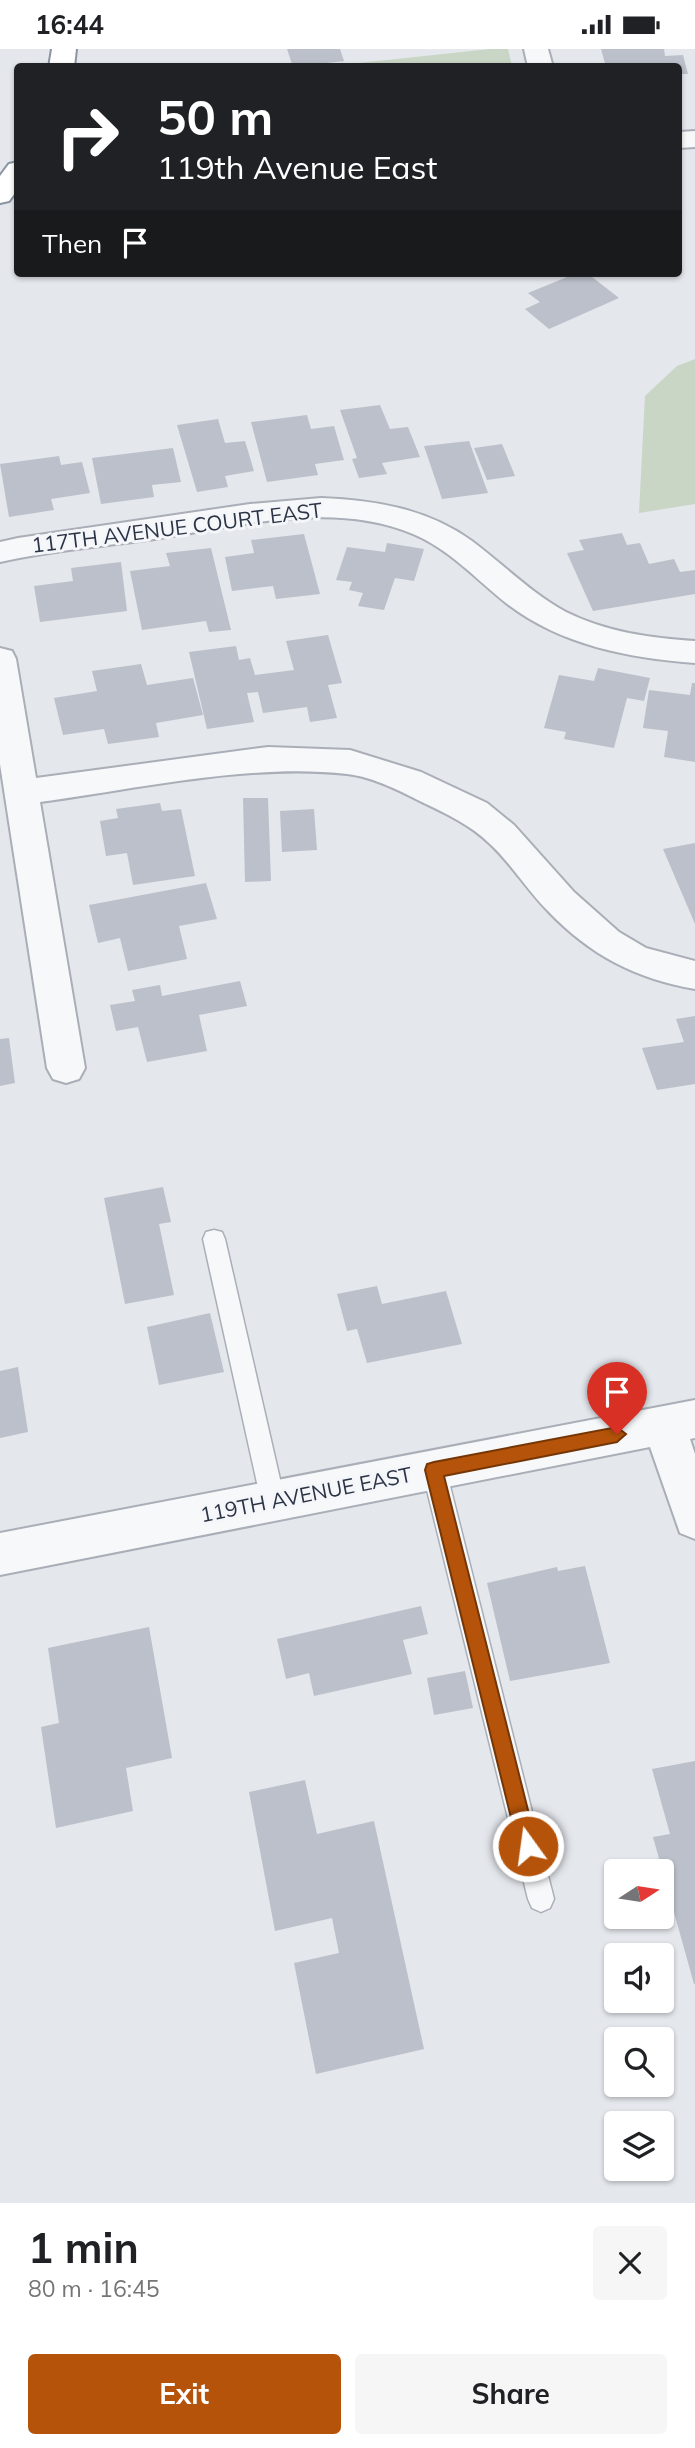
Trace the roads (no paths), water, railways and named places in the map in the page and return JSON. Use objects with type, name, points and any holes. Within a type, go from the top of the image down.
[{"type":"highway","points":[[0,195],[14,176]]},
{"type":"street","name":"117TH AVENUE COURT EAST","points":[[0,552],[256,514],[324,508],[369,511],[416,524],[441,536],[496,576],[518,596],[567,627],[620,643],[695,652]]},
{"type":"street","points":[[0,659],[66,1068]]},
{"type":"street","points":[[22,792],[256,761],[317,759],[350,762],[409,781],[475,813],[502,834],[561,902],[606,942],[633,958],[665,970],[695,975]]},
{"type":"street","points":[[680,1422],[695,1519]]},
{"type":"street","name":"119TH AVENUE EAST","points":[[0,1554],[680,1422]]},
{"type":"lane","points":[[215,1239],[273,1501]]},
{"type":"lane","points":[[434,1470],[541,1899]]}]
